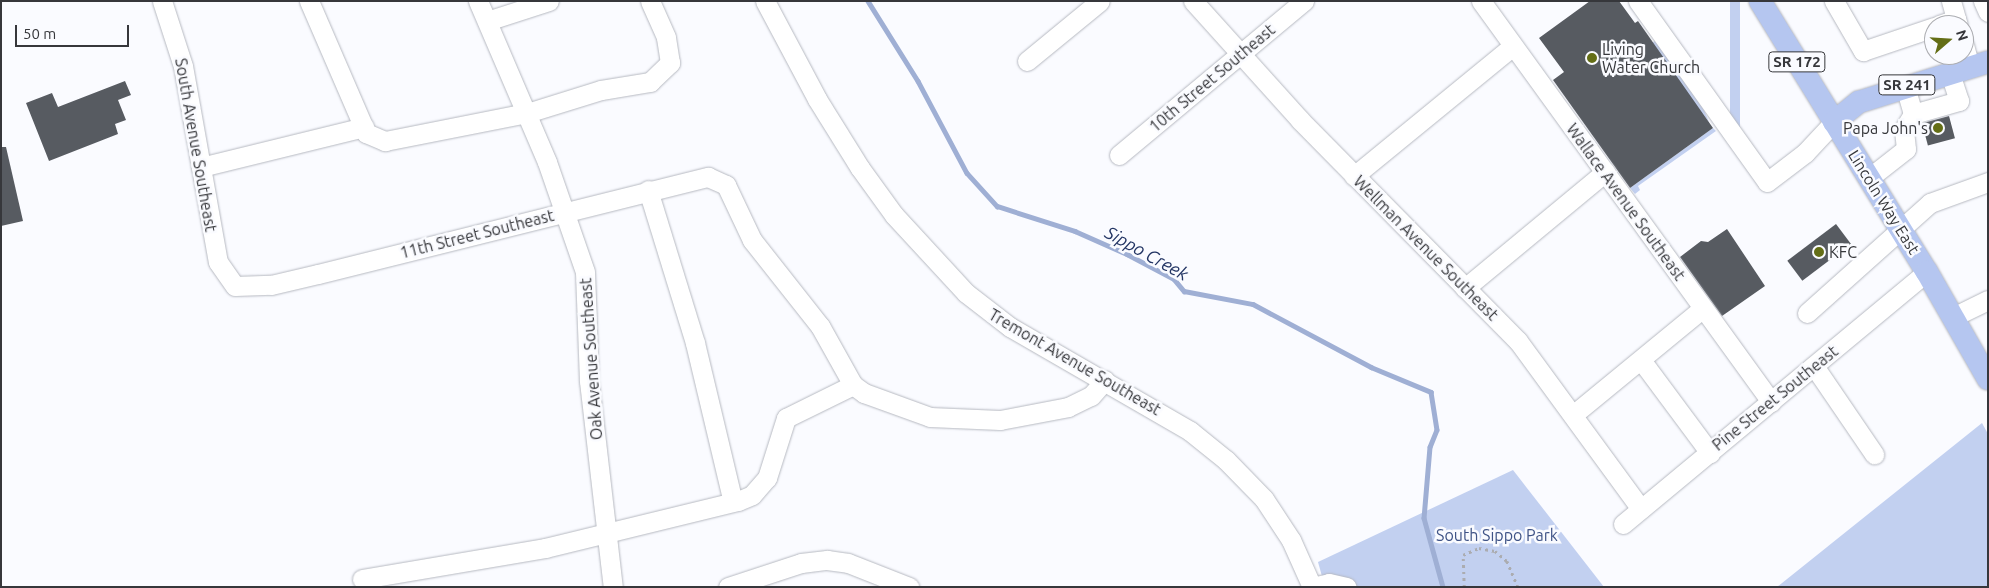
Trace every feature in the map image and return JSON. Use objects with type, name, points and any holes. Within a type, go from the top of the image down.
[{"type":"main road","name":"Lincoln Way East","points":[[1760,1],[1900,227],[1953,317],[1981,350],[1988,379]]},
{"type":"main road","name":"SR 241","points":[[1834,122],[1859,102],[1970,67]]},
{"type":"street","name":"South Avenue Southeast","points":[[162,1],[183,66],[218,262],[234,286]]},
{"type":"street","points":[[309,1],[366,133],[385,141],[527,113],[582,95],[638,85],[659,77],[670,63],[670,50],[650,1]]},
{"type":"street","name":"Oak Avenue Southeast","points":[[478,1],[527,113],[566,212],[588,290],[589,381],[613,587]]},
{"type":"street","points":[[487,22],[550,1]]},
{"type":"street","name":"Tremont Avenue Southeast","points":[[765,1],[817,99],[856,160],[923,250],[993,316],[1106,380],[1190,431],[1250,483],[1279,522],[1312,587]]},
{"type":"street","points":[[1027,61],[1100,1]]},
{"type":"street","name":"Wellman Avenue Southeast","points":[[1193,1],[1240,56],[1354,176],[1529,354],[1641,509]]},
{"type":"street","name":"10th Street Southeast","points":[[1119,155],[1304,1]]},
{"type":"street","name":"Wallace Avenue Southeast","points":[[1482,1],[1771,402]]},
{"type":"street","points":[[1638,1],[1767,182],[1805,154],[1834,122]]},
{"type":"street","points":[[1834,1],[1863,51],[1924,30]]},
{"type":"street","points":[[1984,1],[1988,12]]},
{"type":"street","points":[[1354,176],[1513,46]]},
{"type":"street","points":[[1869,178],[1906,149],[1904,129],[1913,114],[1959,101],[1970,67]]},
{"type":"street","points":[[1905,86],[1913,114]]},
{"type":"street","points":[[201,167],[364,127]]},
{"type":"street","points":[[1465,288],[1605,172]]},
{"type":"street","name":"11th Street Southeast","points":[[234,286],[271,285],[566,212],[694,178],[719,180],[732,194],[752,240],[820,326],[853,385]]},
{"type":"street","points":[[1807,313],[1884,247],[1900,227],[1930,202],[1988,182]]},
{"type":"street","points":[[648,190],[695,344],[733,502]]},
{"type":"street","name":"Pine Street Southeast","points":[[1623,524],[1927,272]]},
{"type":"street","points":[[1953,317],[1988,300]]},
{"type":"street","points":[[1574,414],[1703,308]]},
{"type":"street","points":[[1640,360],[1710,452]]},
{"type":"street","points":[[1814,366],[1874,454]]},
{"type":"street","points":[[362,579],[491,558],[733,502],[752,495],[763,484],[791,414],[853,385],[864,393],[911,412],[975,420],[1043,414],[1068,407],[1091,396],[1106,380]]},
{"type":"street","points":[[728,587],[790,566],[827,560],[853,565],[909,587]]},
{"type":"street","points":[[1312,587],[1329,583],[1347,587]]},
{"type":"path","points":[[1464,587],[1463,555],[1479,548],[1495,551],[1507,561],[1518,587]]},
{"type":"green space","points":[[1730,1],[1740,1],[1740,132],[1730,132]]},
{"type":"green space","points":[[1655,41],[1704,110],[1709,122],[1650,44]]},
{"type":"green space","points":[[1713,128],[1716,131],[1638,186],[1640,190],[1635,194],[1630,188]]},
{"type":"green space","points":[[1982,423],[1988,434],[1988,587],[1777,587]]},
{"type":"green space","name":"South Sippo Park","points":[[1513,470],[1604,587],[1325,587],[1318,562]]},
{"type":"building","points":[[1590,1],[1619,1],[1635,23],[1638,21],[1713,128],[1630,188],[1553,80],[1564,72],[1539,38]]},
{"type":"building","points":[[125,81],[131,95],[118,100],[126,120],[115,124],[118,134],[49,161],[26,103],[52,93],[58,107]]},
{"type":"building","name":"Papa John's","points":[[1949,116],[1955,138],[1928,145],[1922,123]]},
{"type":"building","points":[[1,147],[6,147],[23,221],[1,226]]},
{"type":"building","name":"KFC","points":[[1836,224],[1851,244],[1802,281],[1787,261]]},
{"type":"building","points":[[1727,229],[1765,286],[1722,316],[1680,257],[1701,241],[1708,242]]},
{"type":"waterway","name":"Sippo Creek","points":[[868,1],[918,81],[967,173],[997,206],[1075,231],[1127,254],[1174,279],[1184,291],[1253,304],[1371,367],[1431,392],[1437,430],[1430,447],[1424,518],[1443,587]]},
{"type":"place","name":"Living Water Church","points":[[1592,58]]},
{"type":"place","name":"Papa John's","points":[[1938,128]]},
{"type":"place","name":"KFC","points":[[1819,252]]}]
